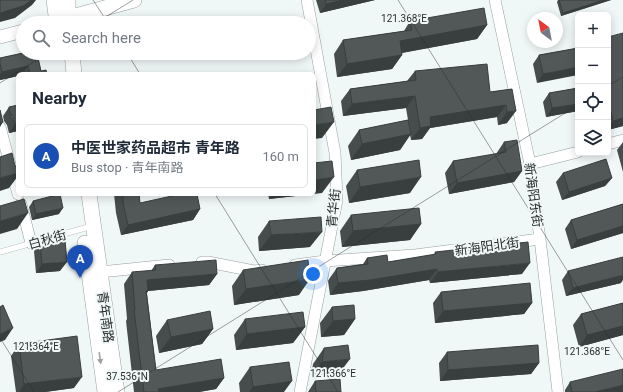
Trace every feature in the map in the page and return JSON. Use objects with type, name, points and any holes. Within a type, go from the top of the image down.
[{"type":"main road","points":[[54,0],[58,16]]},
{"type":"main road","points":[[62,16],[68,0]]},
{"type":"main road","points":[[80,16],[134,0]]},
{"type":"main road","points":[[62,60],[64,72]]},
{"type":"main road","points":[[73,60],[74,72]]},
{"type":"main road","name":"青年南路","points":[[80,196],[100,272],[117,392]]},
{"type":"main road","name":"青年南路","points":[[90,196],[88,227],[105,392]]},
{"type":"street","name":"青华街","points":[[307,0],[310,16]]},
{"type":"street","name":"新海阳东街","points":[[495,0],[530,164],[558,392]]},
{"type":"street","points":[[0,38],[16,33]]},
{"type":"street","name":"青华街","points":[[300,392],[337,200],[335,153],[316,49]]},
{"type":"street","points":[[0,127],[16,187]]},
{"type":"street","points":[[611,143],[623,140]]},
{"type":"street","points":[[530,164],[575,153]]},
{"type":"street","points":[[19,196],[31,243]]},
{"type":"street","name":"新海阳北街","points":[[193,263],[208,262],[254,271],[325,261],[415,255],[540,239]]},
{"type":"street","points":[[100,272],[177,265]]},
{"type":"lane","name":"白秋街","points":[[0,252],[88,227]]},
{"type":"building","points":[[0,0],[32,0],[23,6],[0,13]]},
{"type":"building","points":[[325,0],[344,0],[326,4]]},
{"type":"building","points":[[559,0],[604,0],[563,13]]},
{"type":"building","points":[[484,8],[487,25],[400,41],[402,55],[347,64],[343,40],[412,30],[410,21]]},
{"type":"building","points":[[623,33],[623,118],[613,121],[611,113],[611,36]]},
{"type":"building","points":[[575,49],[575,68],[543,74],[539,55]]},
{"type":"building","points":[[16,55],[16,60],[39,60],[41,71],[46,70],[46,72],[30,72],[28,66],[2,72],[0,58]]},
{"type":"building","points":[[487,64],[490,92],[512,89],[516,111],[507,112],[506,105],[430,117],[431,126],[420,128],[415,96],[352,104],[350,89],[416,80],[415,71]]},
{"type":"building","points":[[575,89],[575,104],[552,108],[549,93]]},
{"type":"building","points":[[16,105],[16,124],[10,113],[9,107]]},
{"type":"building","points":[[331,107],[334,122],[316,125],[316,110]]},
{"type":"building","points":[[0,110],[3,122],[0,123]]},
{"type":"building","points":[[408,120],[411,134],[362,144],[359,130]]},
{"type":"building","points":[[517,140],[522,171],[457,183],[453,161],[506,152],[504,142]]},
{"type":"building","points":[[12,153],[16,166],[16,174],[0,178],[0,157]]},
{"type":"building","points":[[606,159],[612,178],[569,192],[563,173]]},
{"type":"building","points":[[419,160],[421,177],[360,187],[357,170]]},
{"type":"building","points":[[332,161],[334,177],[316,180],[316,163]]},
{"type":"building","points":[[52,196],[60,196],[63,208],[36,214],[33,201]]},
{"type":"building","points":[[123,196],[139,196],[140,203],[172,196],[197,196],[200,209],[128,225]]},
{"type":"building","points":[[24,199],[28,213],[0,221],[0,206]]},
{"type":"building","points":[[623,204],[623,226],[577,240],[571,220]]},
{"type":"building","points":[[419,208],[421,224],[353,231],[351,215]]},
{"type":"building","points":[[321,217],[322,232],[271,235],[269,221]]},
{"type":"building","points":[[65,240],[67,262],[42,264],[40,242]]},
{"type":"building","points":[[528,242],[530,263],[438,272],[437,269],[370,280],[338,283],[337,268],[368,264],[367,258],[387,255],[388,262],[436,254],[435,252]]},
{"type":"building","points":[[623,257],[623,275],[573,288],[568,271]]},
{"type":"building","points":[[216,260],[217,274],[147,280],[148,291],[146,291],[156,370],[221,359],[224,378],[158,389],[159,392],[144,392],[134,310],[132,272],[156,270],[155,265]]},
{"type":"building","points":[[308,260],[310,279],[246,289],[243,270]]},
{"type":"building","points":[[530,283],[532,303],[443,311],[441,292]]},
{"type":"building","points":[[623,303],[623,326],[587,335],[581,314]]},
{"type":"building","points":[[3,305],[13,328],[0,334],[0,307]]},
{"type":"building","points":[[354,305],[355,319],[333,321],[332,307]]},
{"type":"building","points":[[210,311],[213,329],[171,337],[167,320]]},
{"type":"building","points":[[303,312],[305,327],[247,334],[245,319]]},
{"type":"building","points":[[77,336],[82,377],[24,384],[19,344]]},
{"type":"building","points":[[348,345],[350,359],[322,362],[324,348]]},
{"type":"building","points":[[538,345],[539,363],[448,370],[447,352]]},
{"type":"building","points":[[289,362],[292,381],[253,387],[250,367]]},
{"type":"building","points":[[623,369],[623,385],[595,392],[572,392],[570,382]]},
{"type":"building","points":[[340,379],[341,392],[316,392],[315,381]]},
{"type":"place","name":"中医世家药品超市 青年路","points":[[80,278]]}]
